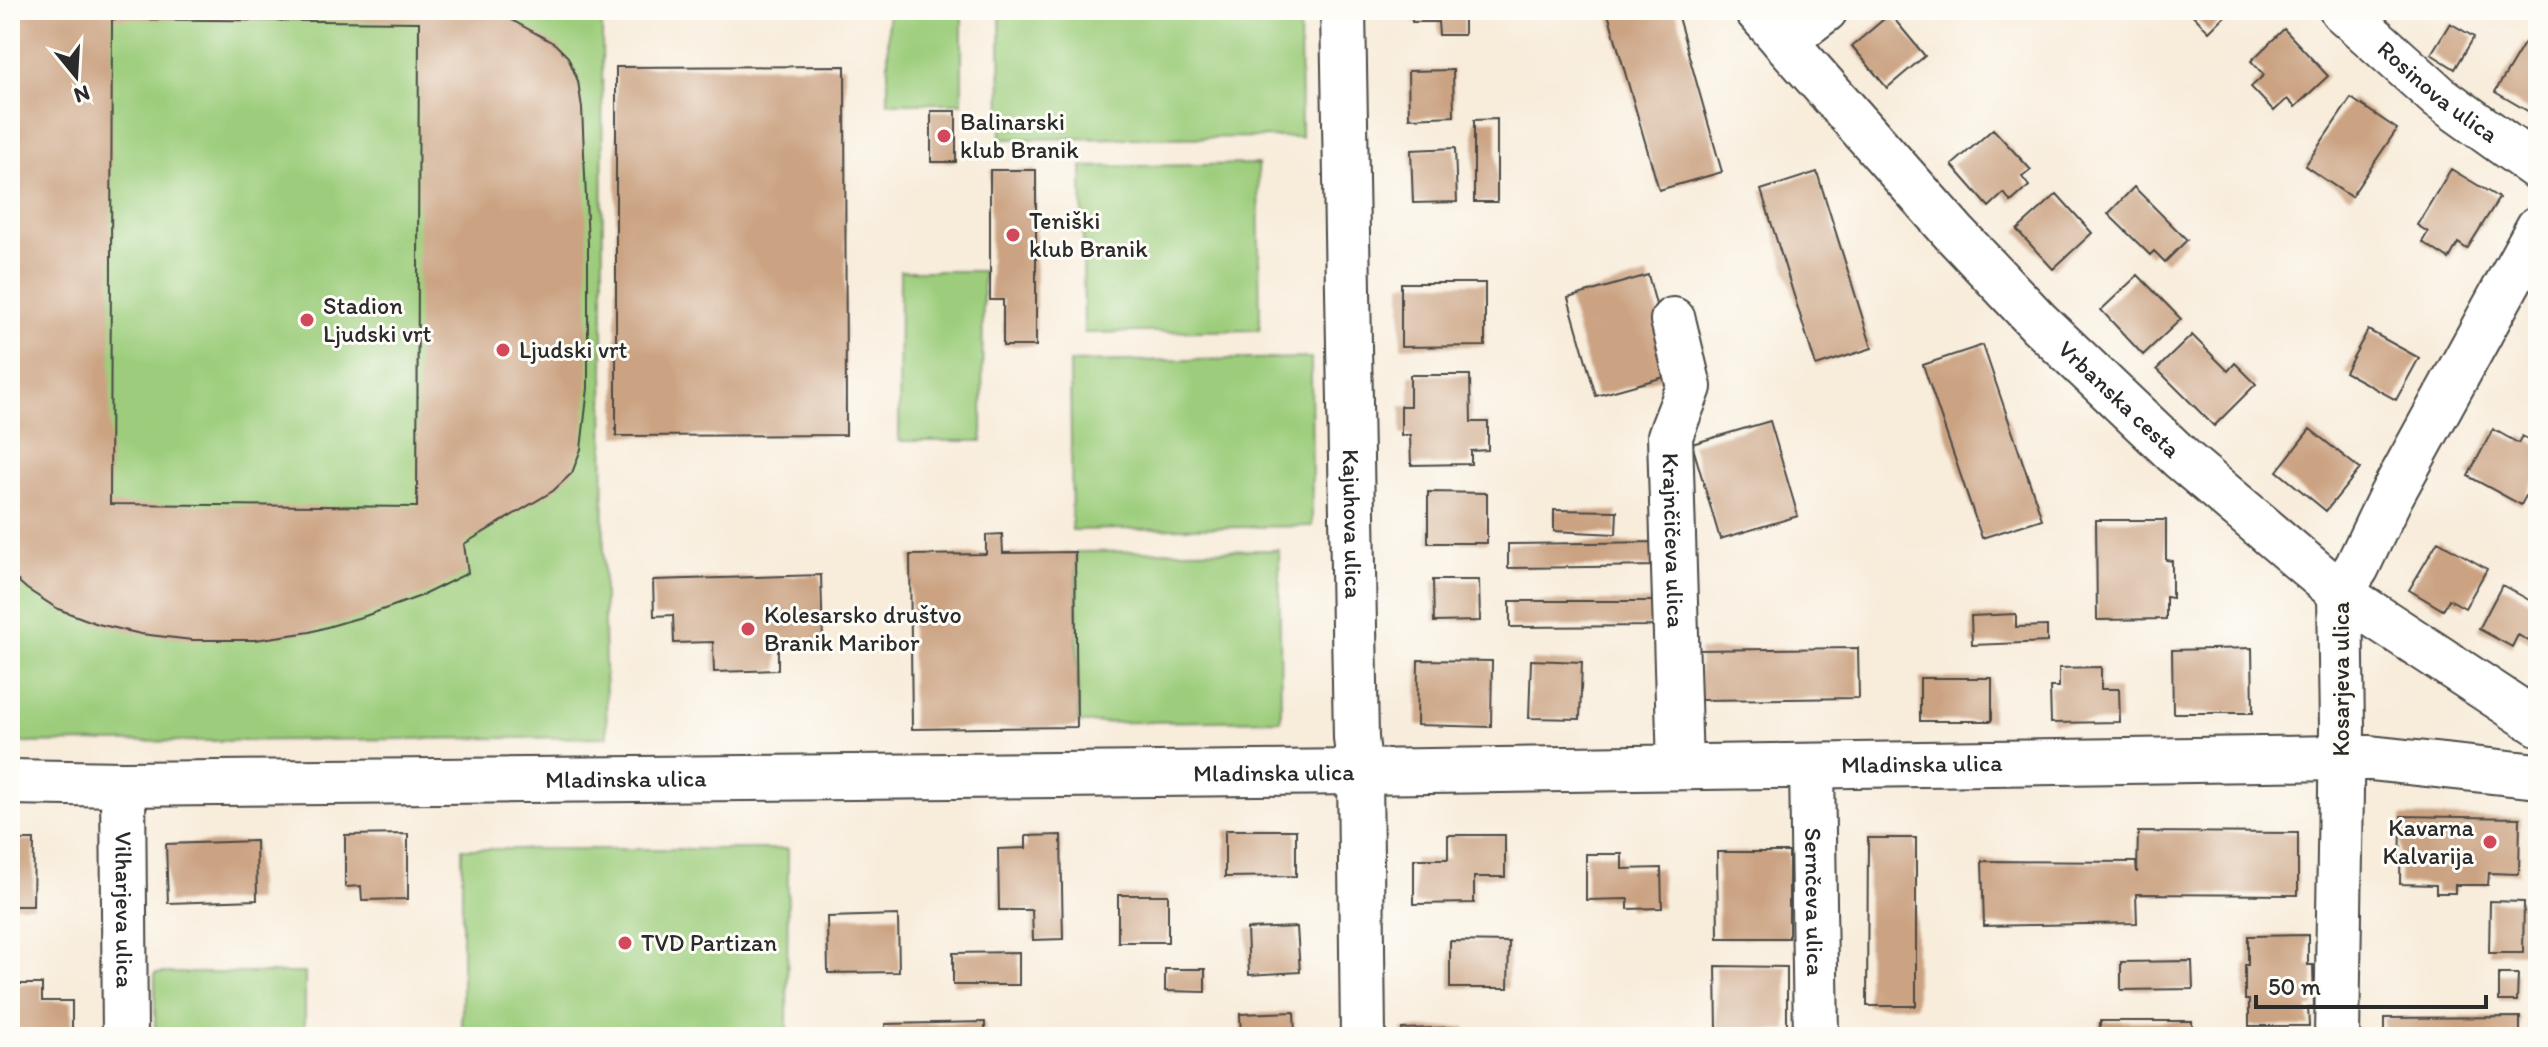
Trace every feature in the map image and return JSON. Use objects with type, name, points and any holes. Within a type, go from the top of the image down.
[{"type":"street","name":"Kajuhova ulica","points":[[1343,10],[1363,1037]]},
{"type":"street","points":[[1770,26],[1825,10]]},
{"type":"street","name":"Rosinova ulica","points":[[2342,10],[2439,97],[2538,168]]},
{"type":"street","name":"Vrbanska cesta","points":[[1770,26],[1954,233],[2039,323],[2182,459],[2340,593],[2538,723]]},
{"type":"street","name":"Kosarjeva ulica","points":[[2337,1037],[2342,728],[2340,593],[2357,567],[2391,496],[2538,228]]},
{"type":"street","name":"Krajnčičeva ulica","points":[[1673,320],[1689,387],[1670,436],[1680,767]]},
{"type":"street","name":"Mladinska ulica","points":[[10,782],[123,784],[1360,772],[2340,758],[2370,758],[2538,776]]},
{"type":"street","name":"Sernčeva ulica","points":[[1812,766],[1816,1037]]},
{"type":"street","name":"Vilharjeva ulica","points":[[123,784],[125,1037]]},
{"type":"green space","name":"Stadion Ljudski vrt","points":[[10,10],[602,10],[607,737],[10,743]]},
{"type":"green space","points":[[888,10],[962,10],[962,103],[888,103]]},
{"type":"green space","points":[[1000,10],[1300,10],[1301,137],[1001,139]]},
{"type":"green space","points":[[1258,164],[1260,330],[1084,333],[1082,167]]},
{"type":"green space","points":[[900,271],[983,271],[982,441],[899,441]]},
{"type":"green space","points":[[1311,358],[1312,526],[1072,530],[1070,362]]},
{"type":"green space","points":[[1279,550],[1281,720],[1078,723],[1076,552]]},
{"type":"green space","name":"TVD Partizan","points":[[462,849],[788,849],[787,1037],[462,1037]]},
{"type":"green space","points":[[155,973],[305,973],[305,1037],[155,1037]]},
{"type":"building","name":"Ljudski vrt","points":[[10,10],[494,10],[555,44],[568,57],[578,81],[582,108],[588,244],[588,388],[581,449],[572,473],[553,491],[464,544],[468,573],[421,596],[365,616],[310,632],[255,640],[192,640],[141,634],[98,624],[58,609],[10,574]],"holes":[[[112,19],[419,22],[417,507],[110,504]]]},
{"type":"building","points":[[1412,10],[1464,10],[1464,35],[1439,35],[1438,22],[1412,22]]},
{"type":"building","points":[[1607,10],[1676,10],[1722,172],[1659,190]]},
{"type":"building","points":[[2188,10],[2231,10],[2209,32]]},
{"type":"building","points":[[1890,14],[1925,56],[1887,88],[1852,46]]},
{"type":"building","points":[[2450,23],[2474,37],[2455,69],[2431,54]]},
{"type":"building","points":[[2284,29],[2328,76],[2295,107],[2287,99],[2274,111],[2251,87],[2264,75],[2251,61]]},
{"type":"building","points":[[2525,42],[2538,49],[2538,117],[2495,92]]},
{"type":"building","points":[[845,66],[846,435],[616,436],[616,67]]},
{"type":"building","points":[[1453,70],[1454,116],[1409,118],[1408,71]]},
{"type":"building","points":[[2351,98],[2397,129],[2351,197],[2305,166]]},
{"type":"building","name":"Balinarski klub Branik","points":[[931,111],[956,111],[956,162],[931,162]]},
{"type":"building","points":[[1497,119],[1497,202],[1474,202],[1474,120]]},
{"type":"building","points":[[1993,129],[2031,170],[2022,177],[2029,186],[2011,202],[2004,193],[1989,207],[1952,165]]},
{"type":"building","points":[[1455,148],[1457,202],[1413,203],[1411,150]]},
{"type":"building","points":[[2451,169],[2499,198],[2467,249],[2458,243],[2449,259],[2422,242],[2428,232],[2417,225]]},
{"type":"building","name":"Teniški klub Branik","points":[[990,170],[1036,170],[1036,346],[1003,346],[1003,300],[990,300]]},
{"type":"building","points":[[1817,172],[1872,348],[1816,366],[1761,190]]},
{"type":"building","points":[[2134,187],[2187,240],[2165,262],[2154,251],[2150,255],[2108,214]]},
{"type":"building","points":[[2057,194],[2092,233],[2053,269],[2017,230]]},
{"type":"building","points":[[1648,275],[1675,374],[1596,396],[1568,298]]},
{"type":"building","points":[[2138,275],[2181,319],[2143,355],[2101,310]]},
{"type":"building","points":[[1401,283],[1485,283],[1485,346],[1401,347]]},
{"type":"building","points":[[2368,330],[2419,358],[2396,400],[2345,372]]},
{"type":"building","points":[[2192,335],[2228,371],[2235,363],[2256,384],[2214,426],[2157,369]]},
{"type":"building","points":[[1983,345],[2042,519],[1982,538],[1923,365]]},
{"type":"building","points":[[1410,375],[1470,375],[1471,422],[1488,422],[1488,450],[1471,451],[1471,464],[1411,465],[1410,435],[1401,435],[1401,406],[1410,406]]},
{"type":"building","points":[[1770,421],[1798,516],[1720,539],[1692,444]]},
{"type":"building","points":[[2310,429],[2360,469],[2326,511],[2277,471]]},
{"type":"building","points":[[2493,429],[2518,443],[2522,436],[2538,445],[2538,474],[2521,505],[2468,476]]},
{"type":"building","points":[[1428,492],[1487,493],[1487,543],[1428,543]]},
{"type":"building","points":[[1554,510],[1617,511],[1616,534],[1554,531]]},
{"type":"building","points":[[2096,520],[2166,520],[2166,560],[2172,561],[2172,598],[2166,597],[2166,619],[2097,620]]},
{"type":"building","points":[[1002,534],[1003,553],[1075,552],[1077,727],[912,729],[910,555],[986,554],[986,535]]},
{"type":"building","points":[[2438,541],[2487,569],[2465,608],[2449,599],[2443,610],[2409,590]]},
{"type":"building","points":[[1660,542],[1660,566],[1508,568],[1508,544]]},
{"type":"building","name":"Kolesarsko društvo Branik Maribor","points":[[821,575],[823,643],[778,645],[778,670],[714,672],[713,642],[674,643],[673,615],[654,616],[653,580]]},
{"type":"building","points":[[1433,580],[1479,580],[1480,621],[1434,622]]},
{"type":"building","points":[[2502,585],[2538,605],[2538,632],[2532,643],[2518,635],[2512,647],[2479,629]]},
{"type":"building","points":[[1510,601],[1659,601],[1659,626],[1510,627]]},
{"type":"building","points":[[2016,614],[2016,627],[2047,626],[2047,642],[1972,645],[1971,616]]},
{"type":"building","points":[[1858,648],[1859,698],[1700,700],[1699,650]]},
{"type":"building","points":[[2252,648],[2253,713],[2173,713],[2172,650]]},
{"type":"building","points":[[1418,660],[1492,661],[1491,727],[1417,725]]},
{"type":"building","points":[[1531,660],[1582,662],[1580,719],[1529,718]]},
{"type":"building","points":[[2101,667],[2101,689],[2119,689],[2120,722],[2051,723],[2050,687],[2059,687],[2059,668]]},
{"type":"building","points":[[1920,678],[1992,678],[1992,721],[1920,721]]},
{"type":"building","points":[[2401,816],[2520,818],[2519,874],[2489,873],[2488,885],[2455,885],[2455,893],[2436,893],[2436,885],[2400,884]]},
{"type":"building","points":[[1225,830],[1296,830],[1296,876],[1225,877]]},
{"type":"building","points":[[2138,832],[2298,833],[2298,895],[2136,894],[2137,923],[1984,926],[1982,861],[2136,862],[2137,873]]},
{"type":"building","points":[[408,834],[408,899],[362,900],[361,886],[345,887],[345,835]]},
{"type":"building","points":[[1061,835],[1063,939],[1033,940],[1032,910],[999,910],[998,849],[1026,848],[1026,836]]},
{"type":"building","points":[[1448,835],[1505,835],[1505,877],[1474,877],[1474,903],[1414,904],[1414,859],[1448,859]]},
{"type":"building","points":[[1868,838],[1916,838],[1916,1006],[1867,1006]]},
{"type":"building","points":[[10,840],[34,840],[33,906],[10,906]]},
{"type":"building","points":[[256,841],[257,900],[168,903],[166,844]]},
{"type":"building","points":[[1717,852],[1789,852],[1789,938],[1718,938]]},
{"type":"building","points":[[1586,854],[1622,854],[1622,869],[1661,868],[1662,908],[1628,909],[1628,899],[1586,900]]},
{"type":"building","points":[[1118,895],[1168,895],[1168,942],[1118,942]]},
{"type":"building","points":[[2490,901],[2524,902],[2523,953],[2489,953]]},
{"type":"building","points":[[898,915],[899,972],[828,973],[827,917]]},
{"type":"building","points":[[1297,927],[1300,972],[1249,975],[1247,929]]},
{"type":"building","points":[[2308,935],[2308,965],[2313,965],[2314,1007],[2308,1007],[2309,1026],[2249,1026],[2249,1000],[2245,1000],[2248,936]]},
{"type":"building","points":[[1450,941],[1509,942],[1508,988],[1450,988]]},
{"type":"building","points":[[1019,952],[1019,985],[953,985],[953,953]]},
{"type":"building","points":[[2192,961],[2193,989],[2121,990],[2121,962]]},
{"type":"building","points":[[1716,966],[1787,967],[1787,1031],[1717,1031]]},
{"type":"building","points":[[1165,969],[1205,969],[1205,992],[1165,991]]},
{"type":"building","points":[[2499,974],[2518,974],[2517,1001],[2499,1001]]},
{"type":"building","points":[[10,984],[42,984],[42,1001],[72,1001],[72,1037],[10,1037]]},
{"type":"building","points":[[1294,1012],[1295,1037],[1241,1037],[1240,1014]]},
{"type":"building","points":[[2520,1017],[2520,1037],[2384,1037],[2384,1018]]},
{"type":"building","points":[[2100,1021],[2192,1021],[2192,1037],[2100,1037]]},
{"type":"building","points":[[985,1022],[985,1037],[886,1037],[885,1024]]},
{"type":"building","points":[[1465,1027],[1465,1037],[1402,1037],[1402,1029]]},
{"type":"place","name":"Balinarski klub Branik","points":[[944,136]]},
{"type":"place","name":"Teniški klub Branik","points":[[1013,235]]},
{"type":"place","name":"Stadion Ljudski vrt","points":[[307,320]]},
{"type":"place","name":"Ljudski vrt","points":[[503,350]]},
{"type":"place","name":"Kolesarsko društvo Branik Maribor","points":[[748,629]]},
{"type":"place","name":"Kavarna Kalvarija","points":[[2490,842]]},
{"type":"place","name":"TVD Partizan","points":[[625,943]]}]
